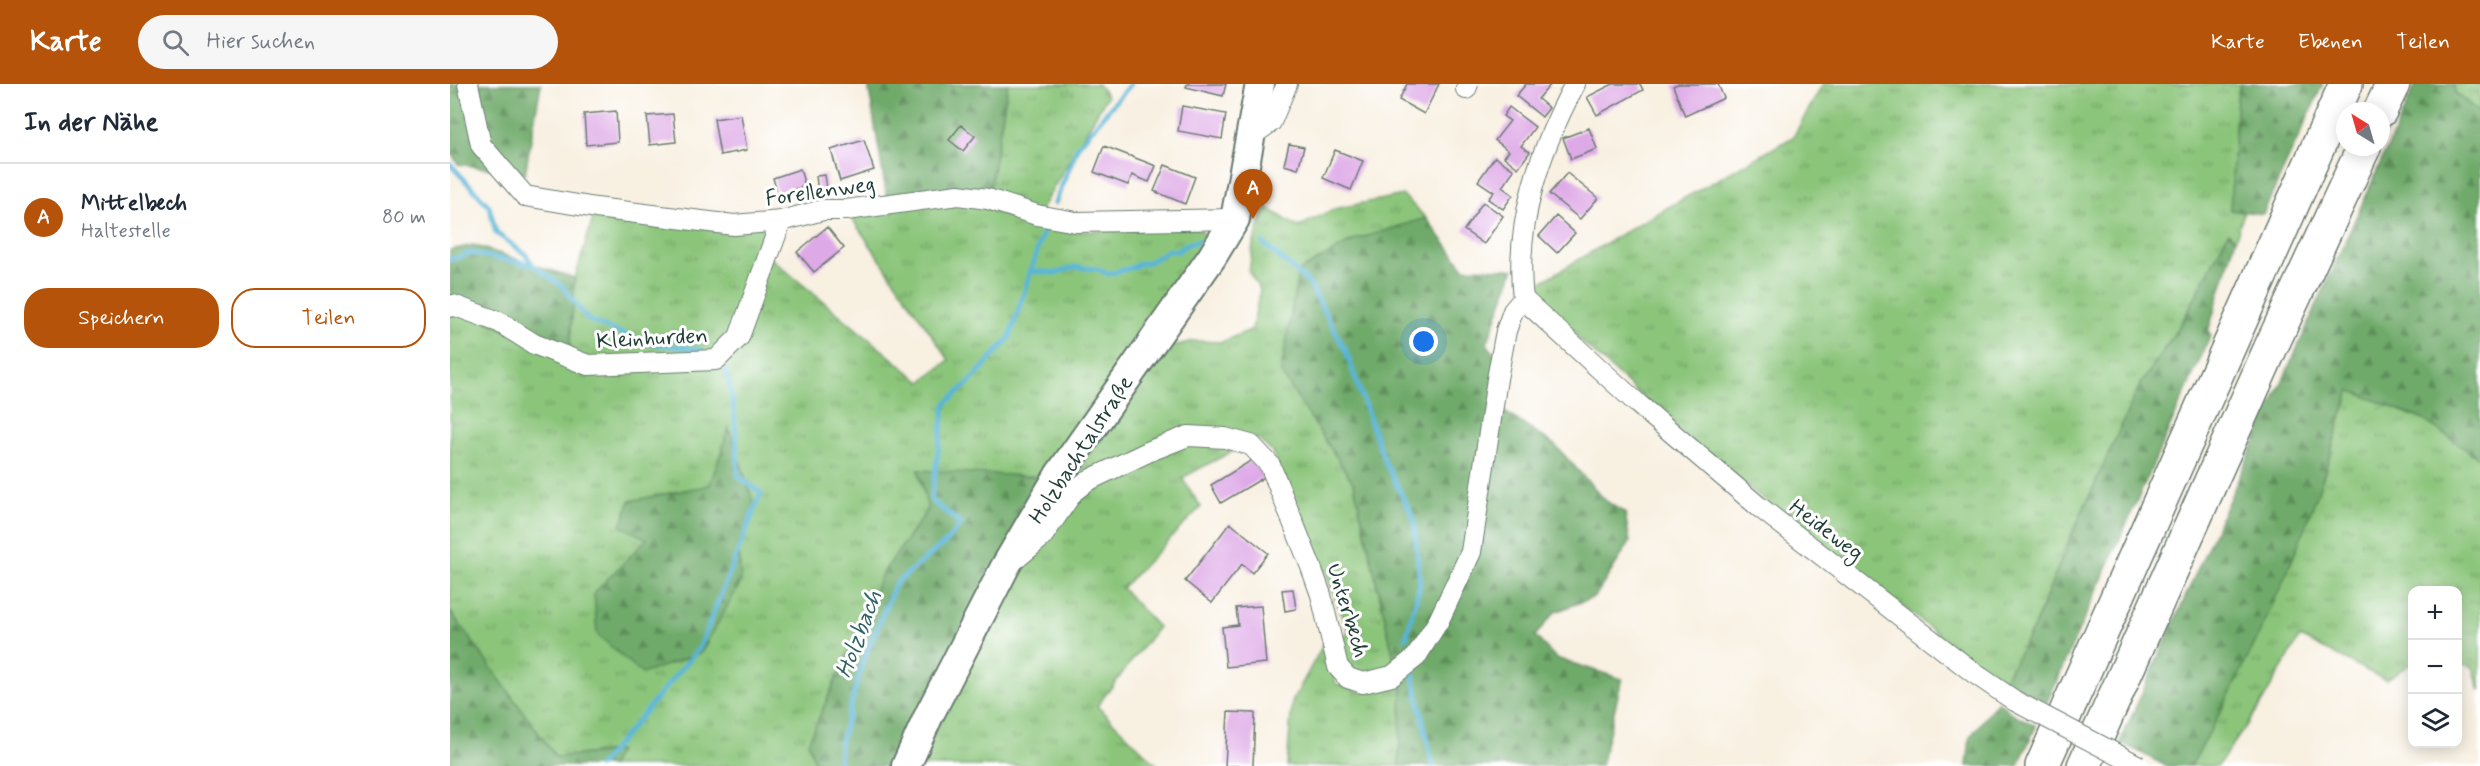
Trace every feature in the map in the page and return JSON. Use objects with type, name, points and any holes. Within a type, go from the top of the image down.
[{"type":"highway","points":[[2042,766],[2346,84]]},
{"type":"highway","points":[[2384,102],[2393,84]]},
{"type":"highway","points":[[2084,766],[2266,358],[2360,156]]},
{"type":"street","name":"Holzbachtalstraße","points":[[906,766],[929,715],[1005,567],[1059,475],[1212,257],[1235,219],[1260,84]]},
{"type":"street","points":[[1251,136],[1271,122],[1287,84]]},
{"type":"street","points":[[1522,293],[1522,233],[1535,176],[1575,84]]},
{"type":"street","name":"Forellenweg","points":[[469,91],[482,145],[525,196],[596,208],[734,225],[781,221],[823,210],[846,210],[958,195],[988,199],[1037,215],[1076,222],[1235,219]]},
{"type":"street","name":"Kleinhurden","points":[[450,307],[453,304],[499,322],[534,344],[588,364],[716,360],[739,337],[781,221]]},
{"type":"street","name":"Unterbech","points":[[1005,567],[1042,537],[1073,492],[1087,481],[1188,436],[1226,438],[1251,446],[1270,465],[1321,595],[1338,667],[1348,678],[1363,683],[1392,676],[1416,657],[1439,620],[1471,552],[1504,341],[1513,311],[1522,293]]},
{"type":"street","name":"Heideweg","points":[[1522,293],[1638,404],[1758,506],[1974,673],[2015,701],[2139,766]]},
{"type":"green space","points":[[450,84],[541,84],[525,174],[458,164],[450,151]]},
{"type":"green space","points":[[868,84],[1008,84],[988,199],[888,205]]},
{"type":"green space","points":[[1008,84],[1098,84],[1107,96],[1037,216],[1068,232],[1196,228],[1207,235],[1209,243],[1046,477],[928,510],[882,574],[808,743],[816,766],[611,766],[618,751],[556,758],[450,611],[450,307],[569,356],[575,278],[596,208],[781,221],[767,255],[921,382],[949,360],[846,210],[988,199]]},
{"type":"green space","points":[[1823,84],[2240,84],[2237,98],[2230,210],[2244,212],[2236,239],[2229,233],[2184,318],[2138,389],[2068,543],[2034,627],[2003,681],[1953,646],[1704,453],[1538,302],[1531,288],[1793,137]]},
{"type":"green space","points":[[2240,84],[2323,84],[2263,214],[2230,210],[2237,98]]},
{"type":"green space","points":[[2416,84],[2454,84],[2455,93],[2480,113],[2480,459],[2424,420],[2350,390],[2303,533],[2275,601],[2243,668],[2191,766],[2166,766],[2120,742],[2384,156],[2390,156],[2390,142]]},
{"type":"green space","points":[[2454,84],[2480,84],[2480,113],[2455,92]]},
{"type":"green space","points":[[1403,195],[1426,218],[1351,241],[1281,373],[1354,483],[1396,667],[1362,675],[1350,669],[1337,638],[1349,633],[1322,564],[1272,452],[1257,438],[1182,478],[1201,507],[1122,588],[1158,627],[1097,706],[1158,766],[917,766],[1017,573],[1071,481],[1159,350],[1193,341],[1222,342],[1252,329],[1260,290],[1249,272],[1253,245],[1266,207],[1298,227],[1334,209]]},
{"type":"green space","points":[[1426,218],[1464,268],[1514,269],[1487,344],[1506,369],[1500,409],[1555,445],[1606,501],[1625,513],[1630,542],[1595,597],[1555,612],[1535,636],[1556,658],[1622,679],[1601,766],[1399,766],[1402,680],[1396,667],[1354,484],[1281,373],[1298,272],[1351,241]]},
{"type":"green space","points":[[2228,233],[2236,239],[2208,332],[2211,335],[2047,702],[2003,681],[2034,627],[2068,543],[2138,389],[2185,318]]},
{"type":"green space","points":[[473,245],[575,278],[569,356],[450,307],[450,250]]},
{"type":"green space","points":[[2350,390],[2424,420],[2480,459],[2480,692],[2473,667],[2462,665],[2462,586],[2408,586],[2408,666],[2385,680],[2300,637],[2258,709],[2218,766],[2191,766],[2225,702],[2287,570],[2328,460]]},
{"type":"green space","points":[[729,428],[755,507],[739,549],[741,582],[701,653],[642,674],[597,634],[594,593],[647,539],[621,526],[630,501],[710,485]]},
{"type":"green space","points":[[918,470],[1046,477],[897,766],[816,766],[808,743],[882,574],[928,510]]},
{"type":"green space","points":[[450,611],[556,757],[619,751],[611,766],[450,766]]},
{"type":"green space","points":[[1325,641],[1336,684],[1365,693],[1402,680],[1399,766],[1287,766],[1292,702]]},
{"type":"green space","points":[[1998,701],[2010,712],[2036,726],[2018,766],[1967,766],[1970,737]]},
{"type":"building","points":[[1187,84],[1226,84],[1223,96],[1186,87]]},
{"type":"building","points":[[1407,84],[1439,84],[1424,114],[1399,100]]},
{"type":"building","points":[[1526,84],[1551,84],[1538,99],[1549,108],[1542,117],[1516,96]]},
{"type":"building","points":[[1613,84],[1640,84],[1643,90],[1597,115],[1587,97]]},
{"type":"building","points":[[1718,84],[1724,98],[1685,116],[1673,86]]},
{"type":"building","points":[[1182,106],[1226,114],[1222,139],[1178,131]]},
{"type":"building","points":[[1509,107],[1535,127],[1521,146],[1530,152],[1518,168],[1504,157],[1509,151],[1495,140],[1510,121],[1503,116]]},
{"type":"building","points":[[616,111],[618,142],[586,145],[584,114]]},
{"type":"building","points":[[673,114],[676,142],[650,145],[647,116]]},
{"type":"building","points":[[741,115],[747,150],[720,155],[714,119]]},
{"type":"building","points":[[961,125],[975,136],[963,151],[949,140]]},
{"type":"building","points":[[1589,128],[1597,149],[1571,159],[1563,138]]},
{"type":"building","points":[[864,140],[874,170],[840,181],[831,150]]},
{"type":"building","points":[[1289,144],[1304,147],[1298,169],[1284,165]]},
{"type":"building","points":[[1104,146],[1156,166],[1149,182],[1132,175],[1128,185],[1094,172]]},
{"type":"building","points":[[1335,150],[1363,161],[1351,190],[1323,178]]},
{"type":"building","points":[[1495,157],[1514,170],[1502,187],[1513,195],[1503,209],[1488,199],[1494,192],[1478,181]]},
{"type":"building","points":[[1165,165],[1195,177],[1185,204],[1154,191]]},
{"type":"building","points":[[800,169],[805,186],[778,195],[773,178]]},
{"type":"building","points":[[1567,173],[1598,198],[1580,219],[1549,194]]},
{"type":"building","points":[[825,175],[827,190],[818,192],[816,176]]},
{"type":"building","points":[[1483,202],[1503,216],[1484,244],[1464,230]]},
{"type":"building","points":[[1556,216],[1575,233],[1557,253],[1539,236]]},
{"type":"building","points":[[827,227],[844,248],[814,272],[797,252]]},
{"type":"building","points":[[1257,457],[1268,475],[1221,503],[1211,485]]},
{"type":"building","points":[[1230,523],[1268,553],[1252,573],[1242,564],[1212,603],[1185,581]]},
{"type":"building","points":[[1293,589],[1296,609],[1285,611],[1282,590]]},
{"type":"building","points":[[1261,606],[1266,663],[1226,667],[1222,627],[1238,625],[1236,608]]},
{"type":"building","points":[[1228,712],[1255,713],[1253,766],[1225,766]]},
{"type":"waterway","name":"Holzbach","points":[[1055,203],[1078,146],[1130,84]]},
{"type":"waterway","points":[[450,164],[489,206],[496,233],[562,286],[588,320],[643,342],[702,350]]},
{"type":"waterway","name":"Holzbach","points":[[839,766],[840,744],[863,661],[896,583],[947,541],[961,524],[931,500],[945,404],[971,381],[1010,337],[1044,229]]},
{"type":"waterway","points":[[1030,271],[1057,273],[1074,267],[1098,269],[1108,274],[1149,262],[1169,250],[1178,251],[1185,245],[1198,241]]},
{"type":"waterway","points":[[1263,243],[1309,283],[1346,351],[1384,460],[1414,519],[1420,584],[1406,638]]},
{"type":"waterway","points":[[450,260],[471,253],[533,265]]},
{"type":"waterway","points":[[599,766],[700,647],[761,493],[738,476],[735,423],[726,371]]},
{"type":"waterway","points":[[1413,674],[1433,766]]},
{"type":"place","name":"Mittelbech","points":[[1253,219]]}]
